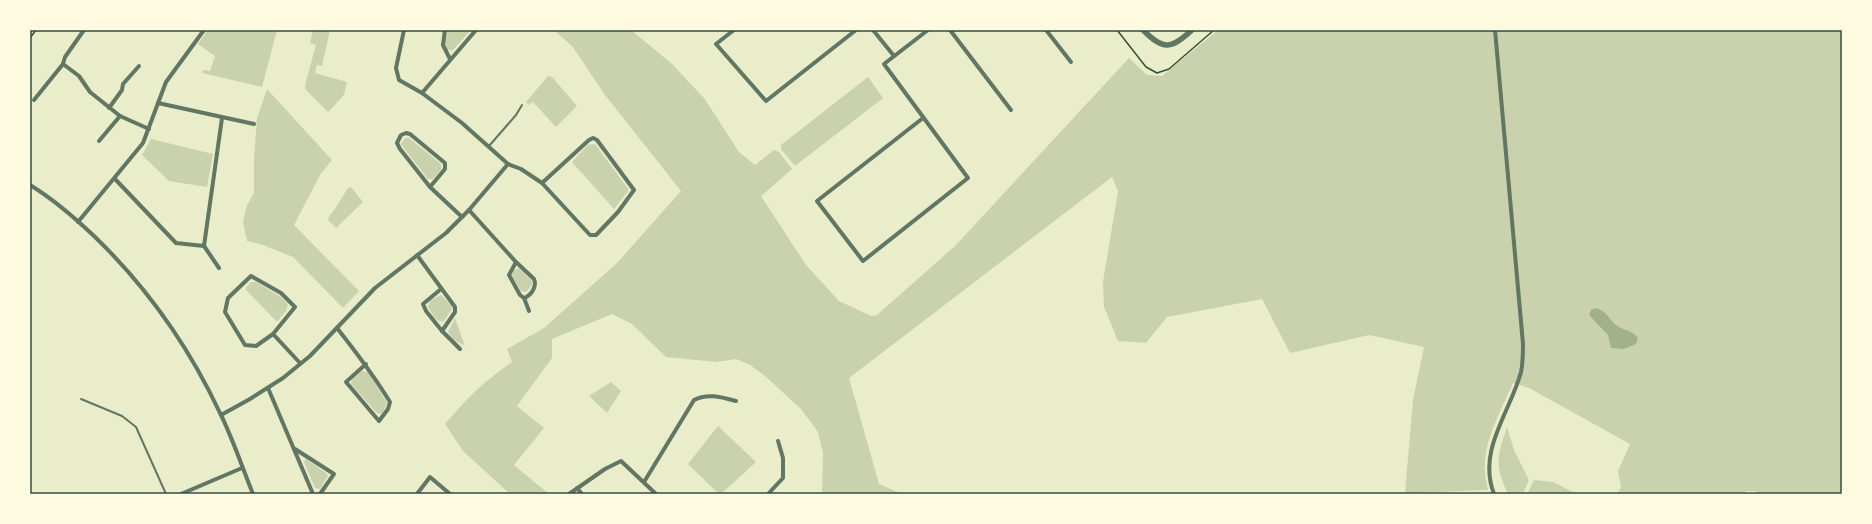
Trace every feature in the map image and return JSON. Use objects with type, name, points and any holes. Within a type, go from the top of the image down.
[{"type":"street","points":[[34,100],[63,64],[65,57],[84,30]]},
{"type":"street","points":[[78,222],[116,179],[143,144],[166,82],[204,30]]},
{"type":"street","points":[[404,30],[396,68],[399,80],[422,93],[462,123],[508,164],[521,169],[542,183],[588,233],[593,236],[598,233],[618,212],[634,190],[597,140],[593,138],[542,183]]},
{"type":"street","points":[[445,30],[443,45],[446,54],[450,59]]},
{"type":"street","points":[[422,93],[476,30]]},
{"type":"street","points":[[734,30],[716,44],[766,101],[856,30]]},
{"type":"street","points":[[873,30],[894,56]]},
{"type":"street","points":[[923,118],[817,201],[863,261],[968,178],[884,64],[928,30]]},
{"type":"street","points":[[950,30],[1011,110]]},
{"type":"street","points":[[1046,30],[1071,62]]},
{"type":"street","points":[[1143,30],[1163,46],[1176,43],[1192,30]]},
{"type":"street","points":[[1494,494],[1488,472],[1490,454],[1496,433],[1521,371],[1523,344],[1495,30]]},
{"type":"street","points":[[63,64],[79,76],[90,92],[109,108],[120,116],[148,129]]},
{"type":"street","points":[[109,108],[122,90],[123,84],[139,66]]},
{"type":"street","points":[[158,103],[254,124]]},
{"type":"street","points":[[99,141],[120,116]]},
{"type":"street","points":[[219,268],[204,246],[222,118]]},
{"type":"street","points":[[430,187],[445,169],[445,163],[410,134],[406,133],[401,135],[397,143],[398,146],[430,187],[462,218]]},
{"type":"street","points":[[221,415],[268,388],[300,363],[337,328],[375,288],[446,233],[462,218],[508,164]]},
{"type":"street","points":[[116,179],[176,243],[204,246]]},
{"type":"street","points":[[31,188],[78,222],[117,259],[166,317],[187,350],[221,415],[253,494]]},
{"type":"street","points":[[469,210],[536,282],[535,287],[528,296],[524,298]]},
{"type":"street","points":[[417,255],[455,308],[442,331]]},
{"type":"street","points":[[516,262],[509,275],[524,298],[529,311]]},
{"type":"street","points":[[251,276],[281,293],[295,307],[273,334],[256,346],[245,345],[226,312],[228,298],[251,276]]},
{"type":"street","points":[[441,289],[423,304],[426,311],[442,331],[460,349]]},
{"type":"street","points":[[337,328],[366,364],[390,402],[388,409],[380,421],[346,382],[366,364]]},
{"type":"street","points":[[273,334],[300,363]]},
{"type":"street","points":[[268,388],[313,494]]},
{"type":"street","points":[[644,482],[694,400],[702,396],[719,397],[736,401]]},
{"type":"street","points":[[768,494],[783,478],[783,458],[778,441]]},
{"type":"street","points":[[294,449],[334,474],[320,494]]},
{"type":"street","points":[[569,494],[621,461],[656,494]]},
{"type":"street","points":[[181,494],[242,468]]},
{"type":"street","points":[[417,494],[430,478],[450,494]]},
{"type":"street","points":[[577,488],[582,494]]},
{"type":"lane","points":[[489,146],[516,115],[522,105]]},
{"type":"lane","points":[[81,399],[122,416],[136,427],[166,494]]},
{"type":"path","points":[[30,38],[36,30]]},
{"type":"path","points":[[1117,30],[1146,67],[1157,73],[1169,69],[1214,30]]},
{"type":"shaded area","points":[[208,30],[277,30],[262,87],[202,73],[203,70],[210,71],[215,56],[198,44]]},
{"type":"shaded area","points":[[313,30],[330,30],[322,66],[317,65],[315,73],[347,82],[344,95],[328,112],[306,90],[305,85],[316,45],[310,43]]},
{"type":"shaded area","points":[[448,30],[471,30],[452,51],[447,49],[445,42]]},
{"type":"shaded area","points":[[554,30],[631,30],[672,64],[704,98],[739,152],[755,165],[774,150],[779,152],[792,169],[761,196],[806,265],[839,301],[871,316],[877,315],[955,246],[1129,58],[1147,75],[1162,76],[1218,30],[1842,30],[1842,494],[1756,494],[1757,491],[1746,491],[1745,494],[1617,494],[1621,487],[1618,471],[1630,444],[1529,388],[1513,383],[1488,442],[1485,476],[1488,490],[1405,493],[1413,400],[1424,347],[1369,335],[1290,353],[1262,299],[1167,317],[1146,343],[1118,341],[1104,307],[1103,282],[1118,191],[1112,177],[849,378],[879,484],[902,494],[822,494],[823,453],[818,432],[801,409],[765,376],[750,365],[736,359],[716,362],[666,357],[632,324],[612,314],[552,339],[552,358],[517,406],[544,428],[514,465],[549,494],[510,494],[463,451],[445,424],[476,390],[512,362],[507,349],[544,328],[617,263],[681,191],[605,95],[573,47]]},
{"type":"shaded area","points":[[548,76],[552,77],[577,106],[556,127],[533,102],[529,105],[526,102]]},
{"type":"shaded area","points":[[868,77],[883,98],[795,166],[781,149],[781,145]]},
{"type":"shaded area","points":[[267,89],[332,160],[320,175],[294,225],[359,291],[343,308],[293,257],[263,245],[247,241],[243,222],[247,205],[254,193],[254,159],[257,118]]},
{"type":"shaded area","points":[[405,138],[409,138],[441,164],[441,170],[433,179],[428,179],[402,146],[401,144]]},
{"type":"shaded area","points":[[151,139],[213,154],[207,187],[169,181],[142,155]]},
{"type":"shaded area","points":[[595,144],[629,190],[614,209],[572,162],[588,145]]},
{"type":"shaded area","points":[[351,187],[363,202],[336,228],[328,220],[329,216],[348,188]]},
{"type":"shaded area","points":[[519,268],[532,281],[532,285],[526,292],[521,291],[512,276],[513,271]]},
{"type":"shaded area","points":[[251,282],[256,282],[281,297],[288,304],[286,311],[277,322],[245,289]]},
{"type":"shaded area","points":[[441,295],[451,305],[452,309],[444,321],[441,322],[434,317],[428,307],[430,301]]},
{"type":"shaded area","points":[[1597,308],[1606,314],[1616,325],[1636,335],[1638,338],[1636,344],[1624,349],[1611,348],[1608,335],[1589,315],[1591,310]]},
{"type":"shaded area","points":[[455,318],[465,346],[454,340],[448,332]]},
{"type":"shaded area","points":[[362,371],[368,372],[387,403],[383,412],[380,414],[377,413],[351,384],[352,380]]},
{"type":"shaded area","points":[[611,382],[621,391],[607,413],[589,396]]},
{"type":"shaded area","points":[[718,426],[756,462],[721,494],[719,494],[688,464]]},
{"type":"shaded area","points":[[1507,427],[1514,450],[1529,480],[1523,494],[1508,494],[1499,468],[1499,454]]},
{"type":"shaded area","points":[[306,459],[328,476],[320,489],[315,488],[304,462]]},
{"type":"shaded area","points":[[1534,480],[1553,482],[1577,494],[1527,494]]}]
